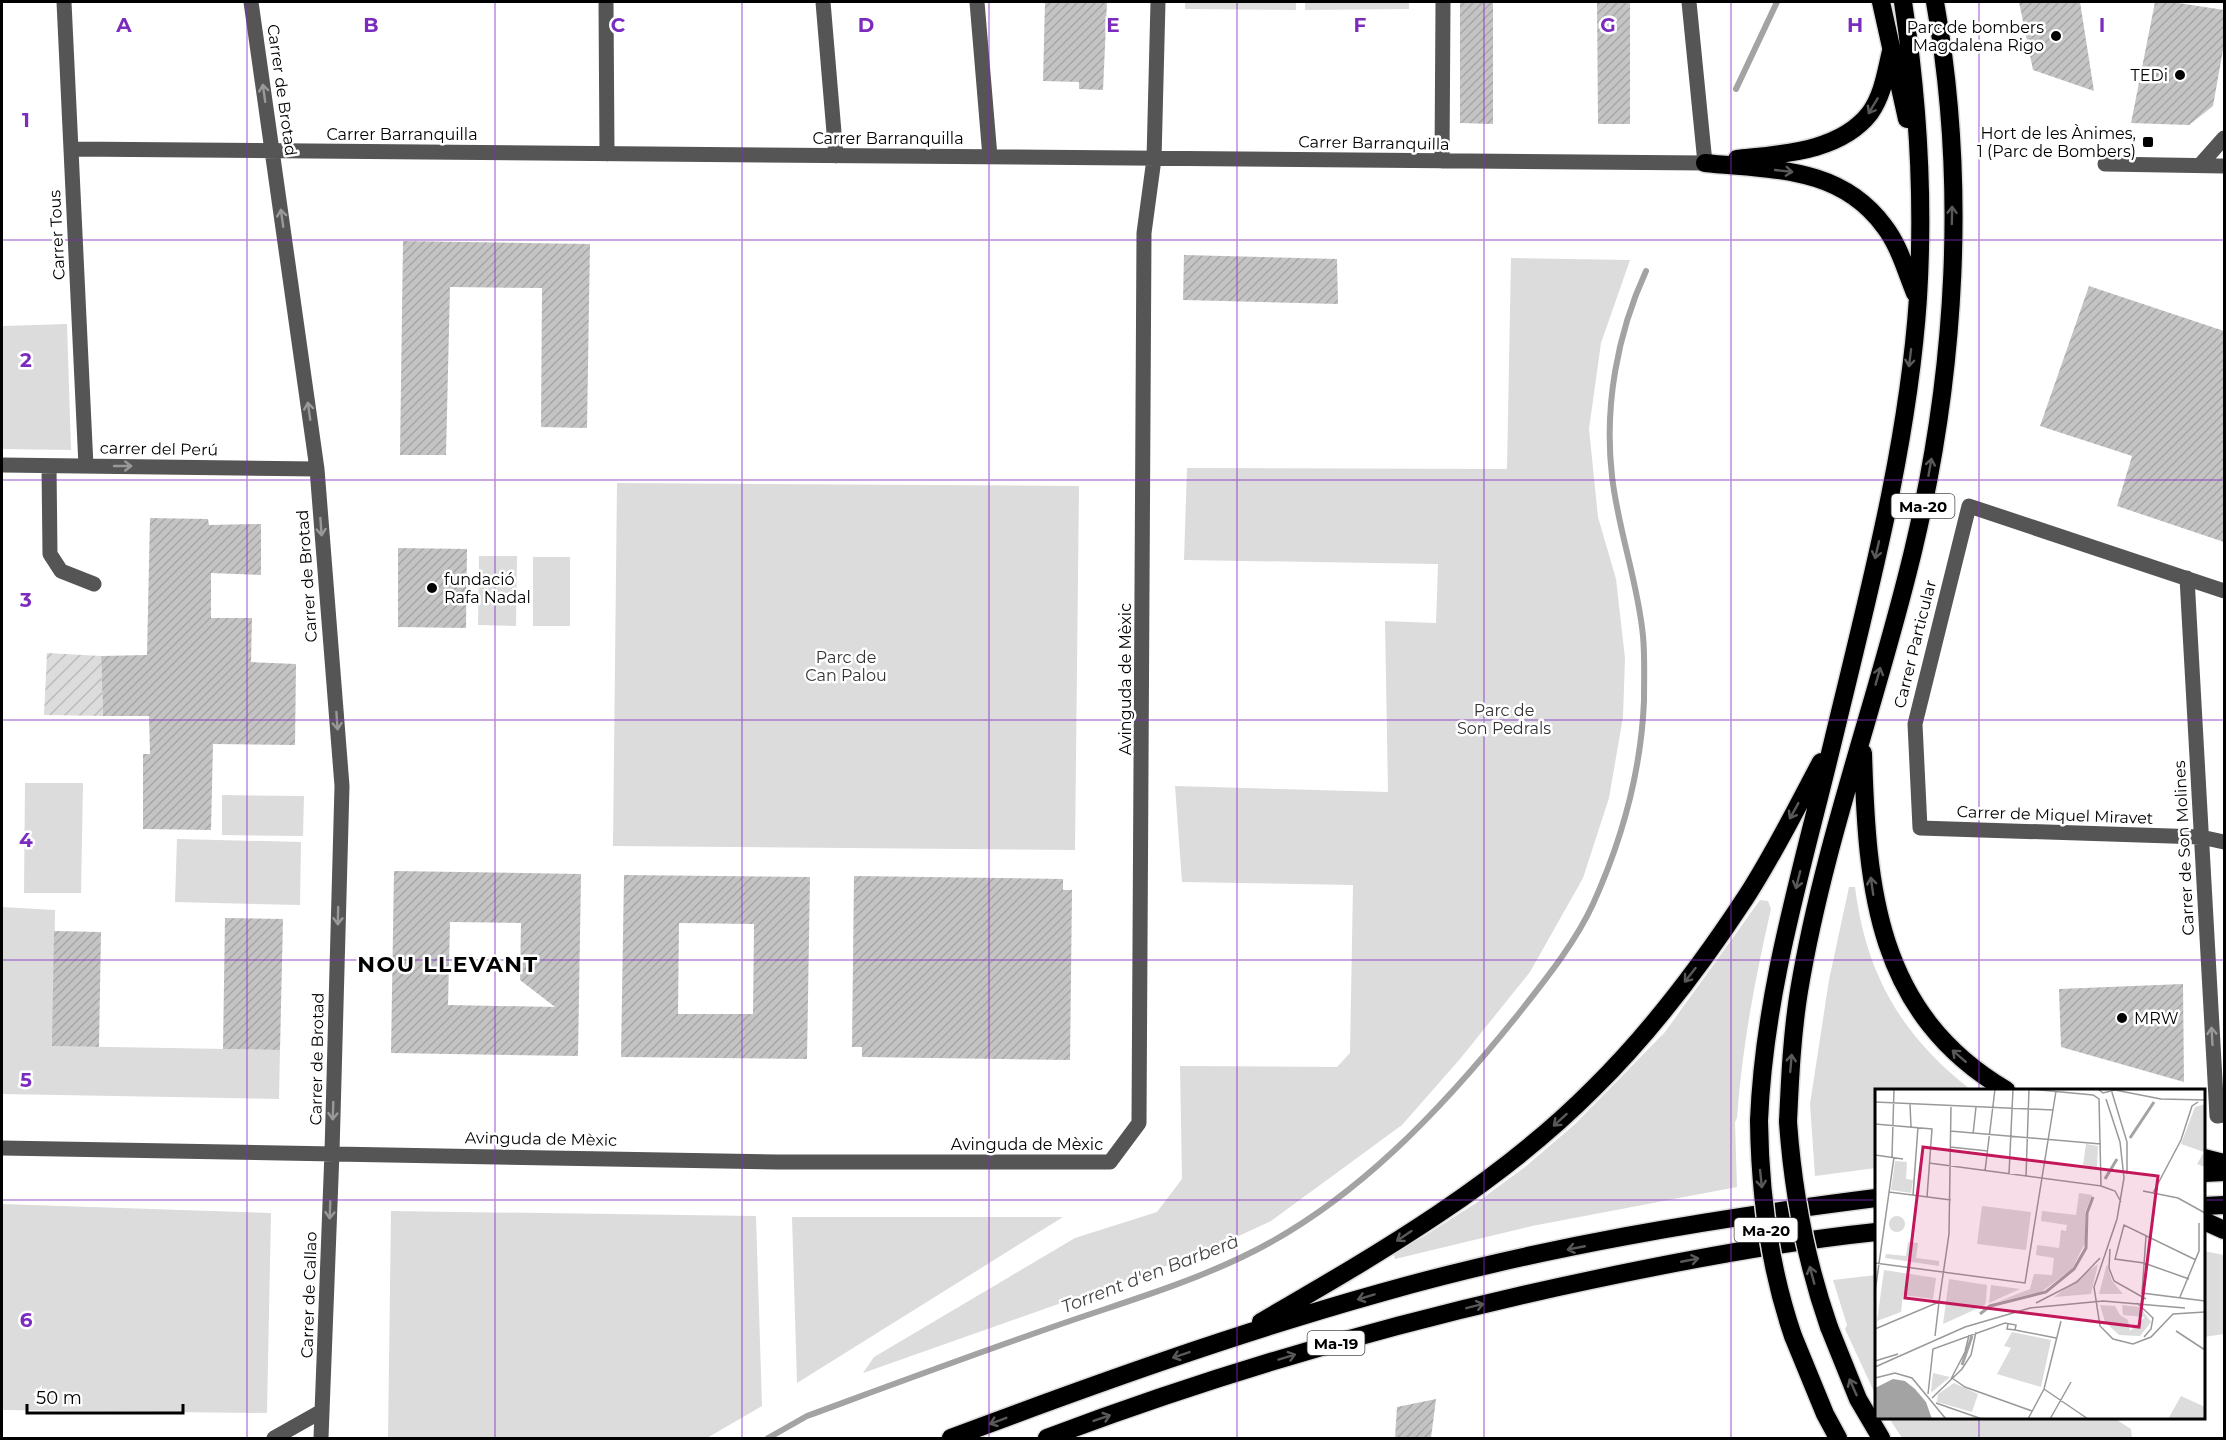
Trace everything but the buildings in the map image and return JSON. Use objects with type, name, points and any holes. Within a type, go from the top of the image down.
[{"type":"highway","points":[[1881,2],[1920,173]]},
{"type":"highway","name":"Ma-20","points":[[1838,1438],[1815,1394],[1792,1336],[1780,1298],[1766,1234],[1759,1121],[1761,1074],[1776,972],[1833,741],[1897,457],[1917,300],[1920,173],[1911,60],[1903,2]]},
{"type":"highway","name":"Ma-20","points":[[1881,1438],[1858,1399],[1817,1294],[1800,1220],[1791,1164],[1788,1122],[1792,1046],[1800,988],[1824,877],[1914,548],[1938,422],[1946,366],[1953,273],[1953,174],[1935,2]]},
{"type":"highway","points":[[1940,33],[1941,2]]},
{"type":"highway","points":[[1705,163],[1789,153],[1845,135],[1859,125],[1878,99],[1891,51]]},
{"type":"highway","points":[[1705,163],[1814,176],[1845,190],[1872,211],[1885,227],[1917,300]]},
{"type":"highway","points":[[1863,733],[1870,877],[1886,948],[1909,996],[1940,1039],[1973,1068],[2004,1089]]},
{"type":"highway","points":[[1237,1336],[1393,1244],[1472,1190],[1539,1139],[1595,1088],[1653,1023],[1748,895],[1833,741]]},
{"type":"highway","points":[[2205,1158],[2224,1162]]},
{"type":"highway","points":[[2205,1173],[2224,1172]]},
{"type":"highway","name":"Ma-19","points":[[951,1438],[1237,1336],[1381,1293],[1482,1267],[1688,1226],[1875,1198]]},
{"type":"highway","points":[[2205,1206],[2224,1205]]},
{"type":"highway","points":[[2205,1221],[2224,1230]]},
{"type":"highway","name":"Ma-19","points":[[1047,1438],[1185,1389],[1406,1323],[1515,1296],[1730,1252],[1875,1232]]},
{"type":"street","name":"Carrer Tous","points":[[64,2],[86,466]]},
{"type":"street","name":"Carrer de Brotad","points":[[251,2],[317,469],[342,786],[332,1152]]},
{"type":"street","points":[[606,2],[607,154]]},
{"type":"street","points":[[823,2],[836,156]]},
{"type":"street","points":[[977,2],[990,157]]},
{"type":"street","points":[[1154,159],[1158,2]]},
{"type":"street","points":[[1442,161],[1443,2]]},
{"type":"street","points":[[1689,2],[1705,163]]},
{"type":"street","points":[[2200,165],[2224,138]]},
{"type":"street","name":"Carrer Barranquilla","points":[[71,149],[1705,163]]},
{"type":"street","name":"Avinguda de Mèxic","points":[[2,1148],[332,1152],[777,1162],[1110,1162],[1139,1123],[1144,233],[1154,159]]},
{"type":"street","points":[[2105,164],[2224,166]]},
{"type":"street","name":"carrer del Perú","points":[[2,465],[317,469]]},
{"type":"street","points":[[49,466],[50,554],[61,571],[94,584]]},
{"type":"street","name":"Carrer Particular","points":[[1920,828],[1915,724],[1969,506],[2187,578]]},
{"type":"street","points":[[2187,578],[2224,591]]},
{"type":"street","name":"Carrer de Son Molines","points":[[2187,578],[2201,837],[2221,1116]]},
{"type":"street","name":"Carrer de Miquel Miravet","points":[[1920,828],[2201,837],[2224,842]]},
{"type":"street","name":"Carrer de Callao","points":[[321,1438],[332,1152]]},
{"type":"street","points":[[274,1438],[322,1411]]},
{"type":"green space","points":[[1185,2],[1296,2],[1296,10],[1185,9]]},
{"type":"green space","points":[[1305,2],[1409,2],[1409,9],[1305,10]]},
{"type":"green space","name":"Parc de Son Pedrals","points":[[1511,258],[1630,260],[1601,343],[1589,429],[1598,517],[1616,579],[1625,658],[1623,717],[1609,798],[1583,878],[1530,972],[1460,1059],[1402,1125],[1271,1221],[1200,1254],[863,1373],[874,1357],[1075,1238],[1157,1212],[1182,1179],[1180,1066],[1337,1067],[1350,1053],[1353,885],[1182,882],[1175,786],[1388,792],[1385,621],[1436,623],[1438,564],[1184,560],[1187,468],[1507,469]]},
{"type":"green space","points":[[67,324],[71,450],[2,449],[2,326]]},
{"type":"green space","name":"Parc de Can Palou","points":[[617,483],[1079,486],[1075,850],[613,846]]},
{"type":"green space","points":[[479,556],[517,556],[516,626],[478,625]]},
{"type":"green space","points":[[533,557],[570,557],[570,626],[533,626]]},
{"type":"green space","points":[[47,653],[101,656],[103,716],[44,715]]},
{"type":"green space","points":[[25,783],[83,783],[81,893],[24,893]]},
{"type":"green space","points":[[222,795],[304,796],[303,836],[222,835]]},
{"type":"green space","points":[[177,839],[301,842],[300,905],[175,902]]},
{"type":"green space","points":[[1849,887],[1855,887],[1868,948],[1878,976],[1891,1001],[1925,1048],[1970,1089],[1875,1089],[1875,1168],[1815,1176],[1810,1104],[1829,980]]},
{"type":"green space","points":[[1760,900],[1768,901],[1771,909],[1750,1013],[1735,1122],[1737,1187],[1532,1226],[1395,1259],[1393,1253],[1476,1203],[1525,1167],[1575,1124],[1665,1032]]},
{"type":"green space","points":[[2,907],[55,910],[53,1046],[280,1050],[279,1099],[2,1094]]},
{"type":"green space","points":[[2,1204],[271,1213],[267,1413],[2,1410]]},
{"type":"green space","points":[[391,1211],[756,1216],[762,1406],[707,1438],[388,1438]]},
{"type":"green space","points":[[792,1217],[1063,1217],[797,1383]]},
{"type":"green space","points":[[2205,1251],[2224,1255],[2224,1334],[2205,1337]]},
{"type":"green space","points":[[1875,1275],[1875,1394],[1845,1329],[1847,1325],[1833,1280]]},
{"type":"green space","points":[[1890,1419],[2116,1419],[2131,1429],[2132,1438],[1902,1438]]},
{"type":"waterway","name":"Torrent d'en Barberà","points":[[1736,89],[1777,2]]},
{"type":"waterway","name":"Torrent d'en Barberà","points":[[768,1438],[807,1416],[1199,1276],[1283,1235],[1322,1210],[1359,1181],[1428,1117],[1491,1048],[1550,974],[1578,933],[1603,880],[1621,830],[1639,753],[1644,701],[1643,636],[1637,596],[1615,496],[1610,450],[1610,424],[1620,345],[1646,271]]},
{"type":"place","name":"Parc de bombers Magdalena Rigo","points":[[2056,36]]},
{"type":"place","name":"TEDi","points":[[2180,75]]},
{"type":"place","name":"Hort de les Ànimes, 1 (Parc de Bombers)","points":[[2148,142]]},
{"type":"place","name":"fundació Rafa Nadal","points":[[432,588]]},
{"type":"place","name":"MRW","points":[[2122,1018]]},
{"type":"district","name":"NOU LLEVANT","points":[[448,964]]}]
